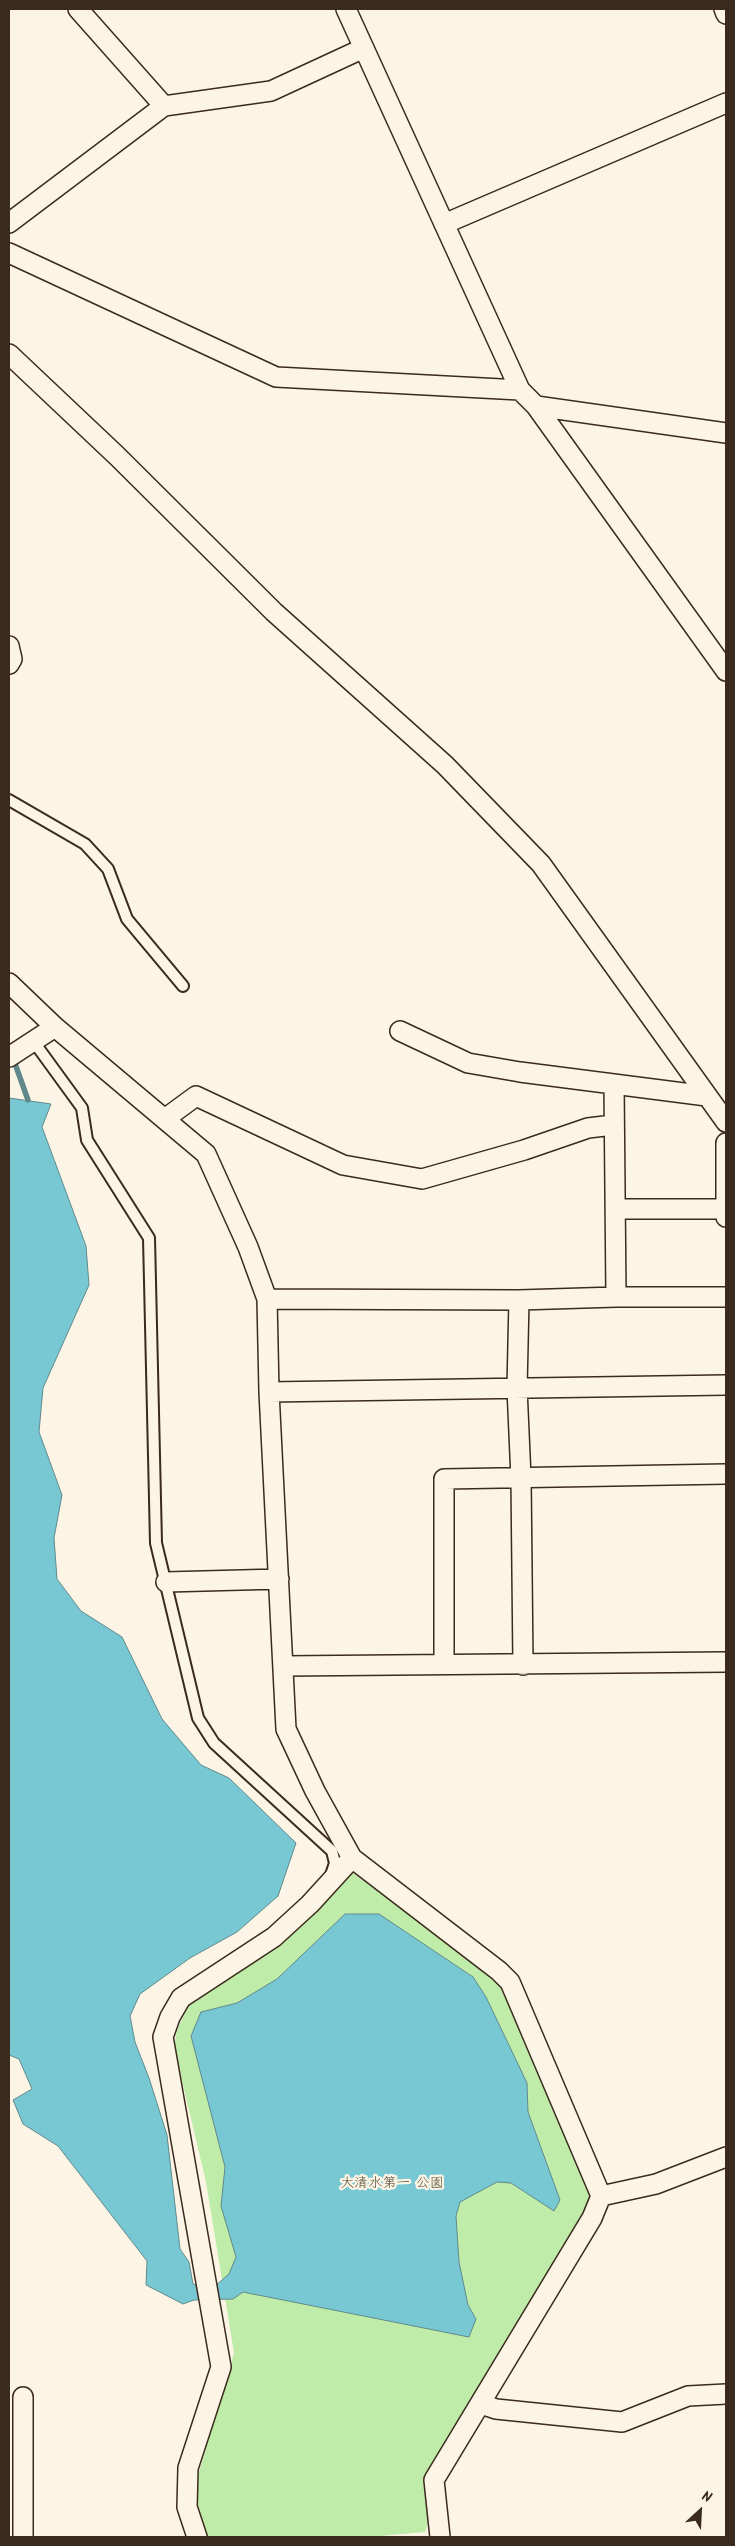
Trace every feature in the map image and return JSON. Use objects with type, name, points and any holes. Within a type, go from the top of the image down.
[{"type":"street","points":[[78,9],[164,106]]},
{"type":"street","points":[[346,9],[520,390],[536,406],[726,671]]},
{"type":"street","points":[[724,9],[726,14]]},
{"type":"street","points":[[9,223],[164,106],[271,92],[364,48]]},
{"type":"street","points":[[444,224],[726,103]]},
{"type":"street","points":[[9,253],[276,378],[520,390]]},
{"type":"street","points":[[9,354],[117,456],[274,612],[445,765],[541,864],[726,1122]]},
{"type":"street","points":[[536,406],[726,433]]},
{"type":"street","points":[[9,646],[12,659],[9,664]]},
{"type":"street","points":[[9,983],[55,1027],[166,1118],[206,1154],[248,1247],[267,1299],[269,1392],[286,1728],[315,1791],[352,1858],[500,1971],[510,1982],[601,2196],[592,2218],[434,2480],[438,2537]]},
{"type":"street","points":[[22,1049],[55,1027]]},
{"type":"street","points":[[400,1031],[468,1063],[520,1072],[707,1096]]},
{"type":"street","points":[[614,1084],[616,1297]]},
{"type":"street","points":[[166,1118],[196,1096],[343,1165],[422,1179],[524,1150],[588,1128],[613,1125]]},
{"type":"street","points":[[726,1143],[726,1217]]},
{"type":"street","points":[[616,1209],[726,1209]]},
{"type":"street","points":[[267,1299],[519,1300],[616,1297],[726,1297]]},
{"type":"street","points":[[519,1300],[517,1388],[521,1478],[523,1665]]},
{"type":"street","points":[[269,1392],[726,1385]]},
{"type":"street","points":[[444,1664],[444,1479],[726,1474]]},
{"type":"street","points":[[166,1582],[279,1579]]},
{"type":"street","points":[[284,1666],[726,1662]]},
{"type":"street","points":[[197,2537],[187,2507],[188,2468],[221,2367],[163,2037],[170,2016],[181,1998],[274,1937],[327,1886],[352,1858]]},
{"type":"street","points":[[601,2196],[656,2184],[726,2157]]},
{"type":"street","points":[[481,2404],[496,2409],[622,2422],[688,2396],[726,2394]]},
{"type":"street","points":[[23,2397],[23,2537]]},
{"type":"lane","points":[[9,800],[85,844],[108,870],[127,919],[183,986]]},
{"type":"lane","points":[[22,1049],[82,1108],[87,1140],[149,1238],[156,1543],[198,1718],[214,1743],[332,1850],[334,1863],[327,1886]]},
{"type":"green space","name":"大清水第一 公園","points":[[353,1873],[497,1976],[593,2196],[588,2216],[472,2397],[423,2480],[429,2520],[425,2532],[369,2537],[206,2537],[198,2508],[197,2479],[234,2353],[206,2182],[174,2047],[177,2030],[191,2000],[271,1949]]},
{"type":"water","points":[[9,1098],[51,1104],[42,1127],[86,1246],[89,1285],[43,1388],[39,1432],[62,1495],[54,1538],[57,1579],[81,1611],[122,1637],[162,1719],[201,1765],[229,1778],[296,1843],[278,1896],[237,1932],[190,1958],[140,1994],[130,2016],[135,2042],[149,2078],[167,2135],[180,2249],[189,2262],[193,2284],[202,2287],[215,2286],[229,2274],[236,2257],[221,2206],[225,2167],[191,2036],[201,2012],[237,2003],[277,1979],[345,1914],[379,1914],[473,1977],[486,1997],[527,2083],[528,2112],[560,2200],[554,2211],[511,2183],[497,2182],[460,2202],[456,2216],[459,2262],[468,2305],[476,2319],[469,2337],[243,2292],[233,2299],[194,2300],[183,2304],[146,2285],[147,2261],[58,2146],[23,2124],[13,2100],[32,2089],[19,2059],[9,2055]]},
{"type":"waterway","points":[[13,1058],[28,1100]]}]
